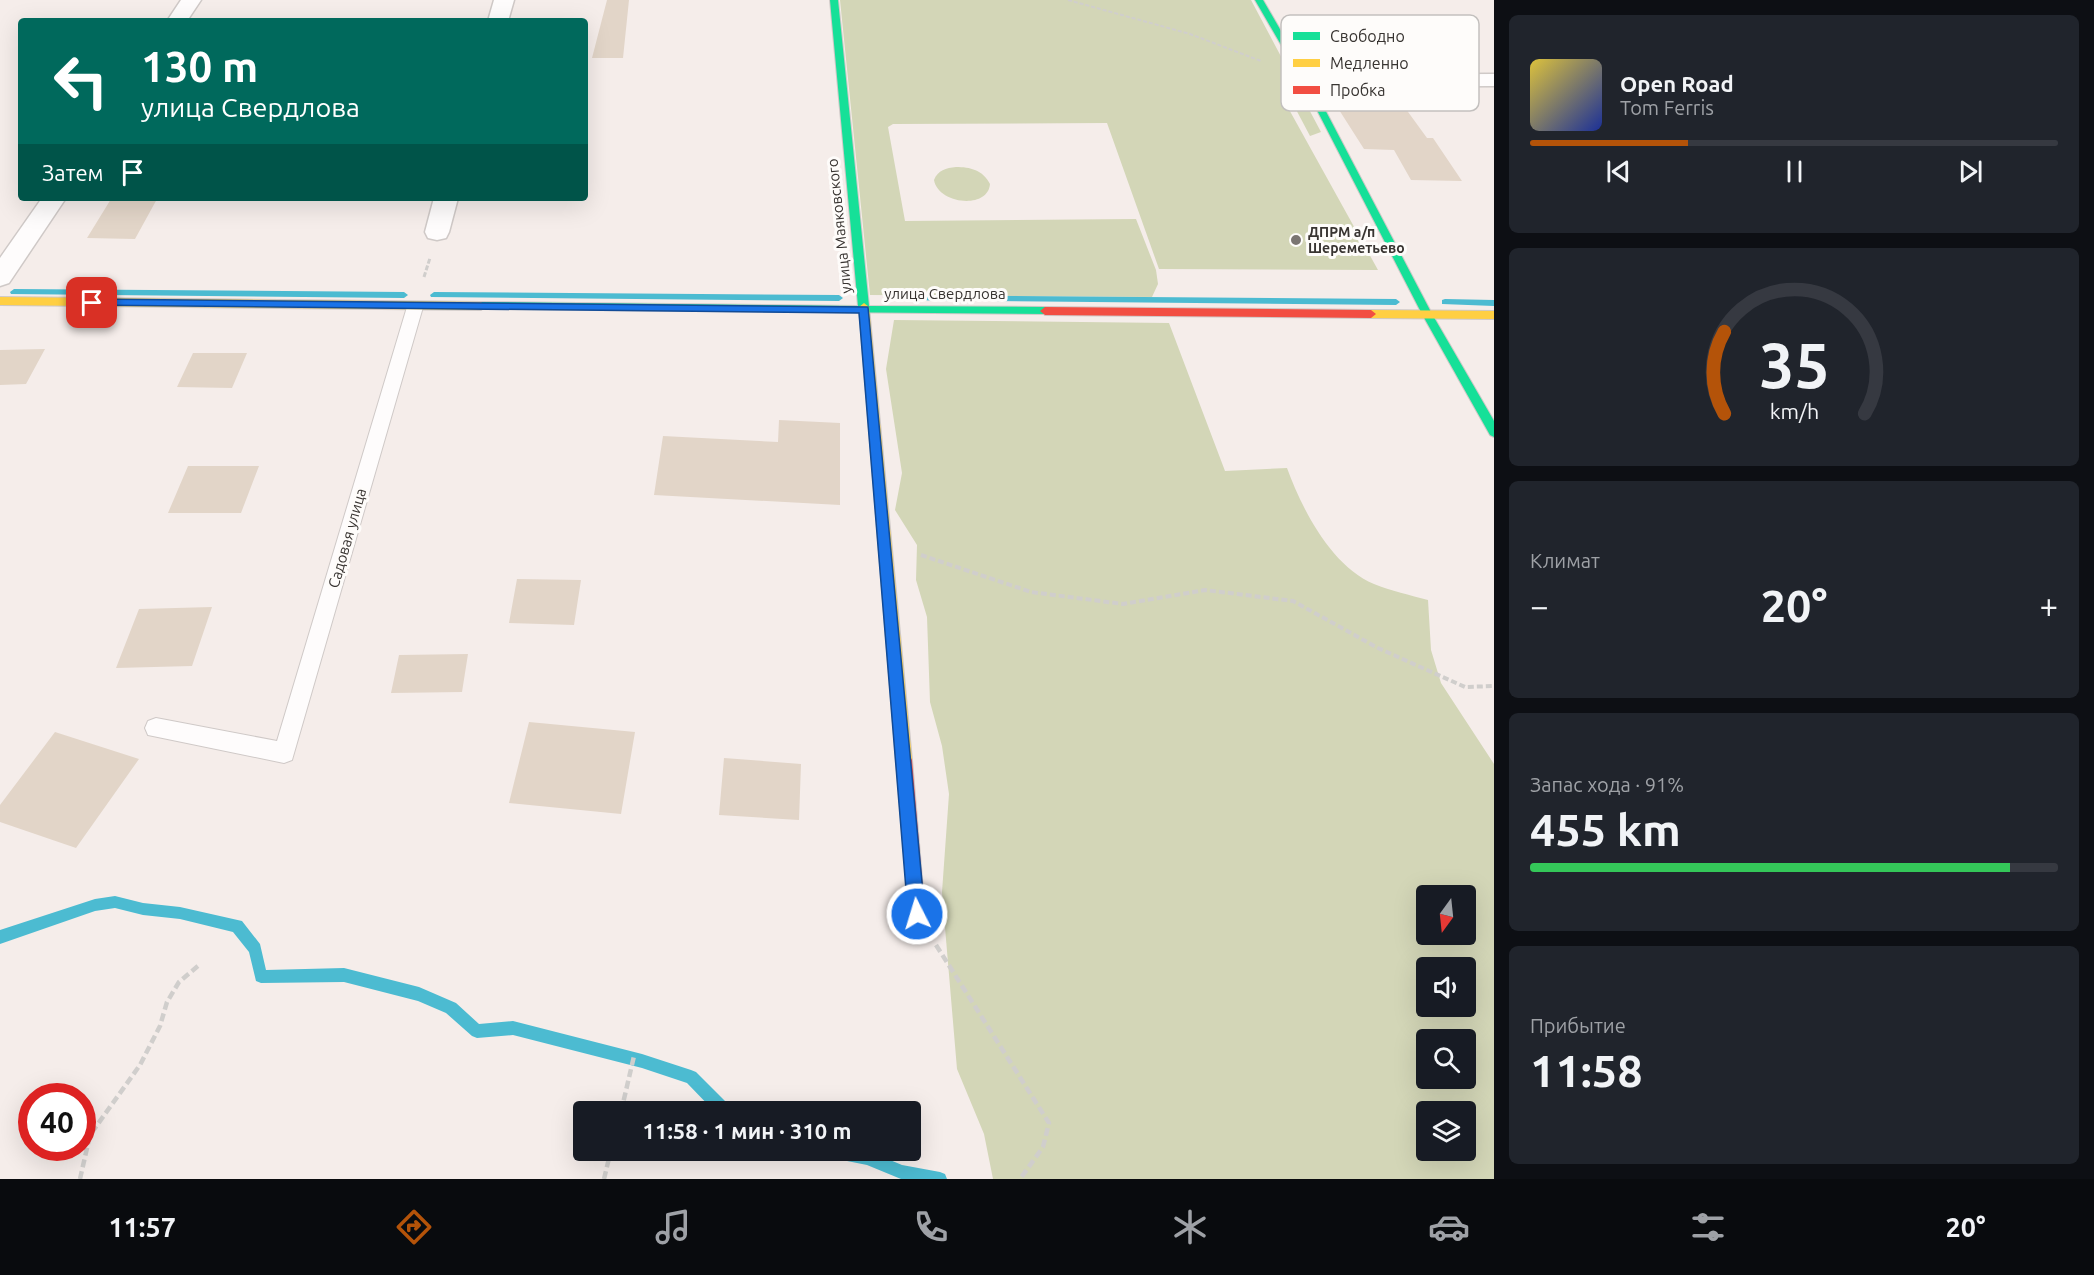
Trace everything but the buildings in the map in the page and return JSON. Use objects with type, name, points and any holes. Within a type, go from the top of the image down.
[{"type":"street","points":[[179,18],[191,0]]},
{"type":"street","points":[[499,18],[504,0]]},
{"type":"street","name":"улица Маяковского","points":[[834,0],[864,309],[917,914]]},
{"type":"street","points":[[1259,0],[1281,38]]},
{"type":"street","points":[[1479,80],[1494,80]]},
{"type":"street","points":[[1322,111],[1427,314],[1494,432]]},
{"type":"street","points":[[0,277],[52,201]]},
{"type":"street","points":[[437,232],[445,201]]},
{"type":"street","name":"улица Свердлова","points":[[0,302],[1494,315]]},
{"type":"lane","name":"Садовая улица","points":[[156,728],[284,753],[415,307]]},
{"type":"path","points":[[1068,0],[1234,48],[1281,70]]},
{"type":"path","points":[[415,307],[437,232]]},
{"type":"path","points":[[884,543],[1042,594],[1122,604],[1205,590],[1293,601],[1378,648],[1465,687],[1494,686]]},
{"type":"path","points":[[917,914],[1049,1123],[1043,1146],[1020,1179]]},
{"type":"path","points":[[80,1179],[90,1135],[116,1102],[140,1065],[160,1026],[167,1002],[179,982],[198,966]]},
{"type":"path","points":[[624,1101],[634,1056]]},
{"type":"path","points":[[604,1179],[608,1161]]},
{"type":"green space","points":[[840,0],[1251,0],[1281,57],[1281,111],[1290,111],[1378,270],[1159,269],[1107,123],[893,124],[888,127],[905,221],[1136,219],[1156,270],[1158,284],[1152,297],[870,295]]},
{"type":"green space","points":[[1297,111],[1310,111],[1321,132],[1310,136]]},
{"type":"green space","points":[[956,167],[971,169],[984,175],[990,184],[987,192],[981,198],[963,201],[953,199],[937,188],[934,180],[938,174],[943,170]]},
{"type":"green space","points":[[894,320],[1169,323],[1225,471],[1287,468],[1301,501],[1320,535],[1344,564],[1374,584],[1428,600],[1431,650],[1441,683],[1494,764],[1494,1179],[993,1179],[984,1134],[957,1069],[942,892],[949,794],[942,746],[930,702],[927,617],[916,580],[917,545],[895,510],[902,473],[886,369]]},
{"type":"waterway","points":[[14,292],[404,295]]},
{"type":"waterway","points":[[434,295],[839,298]]},
{"type":"waterway","points":[[887,298],[1396,302]]},
{"type":"waterway","points":[[1445,302],[1494,303]]},
{"type":"waterway","points":[[0,937],[95,905],[115,902],[237,926],[255,949],[261,976],[344,975],[419,994],[451,1008],[477,1031],[513,1028],[642,1061],[691,1077],[715,1101]]},
{"type":"waterway","points":[[874,1161],[902,1172],[940,1179]]},
{"type":"traffic: fast","points":[[834,0],[864,307]]},
{"type":"traffic: fast","points":[[1259,0],[1281,38]]},
{"type":"traffic: fast","points":[[1322,111],[1427,314],[1494,432]]},
{"type":"traffic: fast","points":[[481,306],[1045,311]]},
{"type":"traffic: slow","points":[[0,301],[481,306]]},
{"type":"traffic: slow","points":[[864,307],[904,760]]},
{"type":"traffic: slow","points":[[1371,314],[1494,315]]},
{"type":"traffic: jam","points":[[1045,311],[1371,314]]},
{"type":"traffic: jam","points":[[904,760],[917,914]]},
{"type":"place","name":"ДПРМ а/п Шереметьево","points":[[1296,240]]},
{"type":"route","points":[[92,303],[864,309],[917,914]]}]
